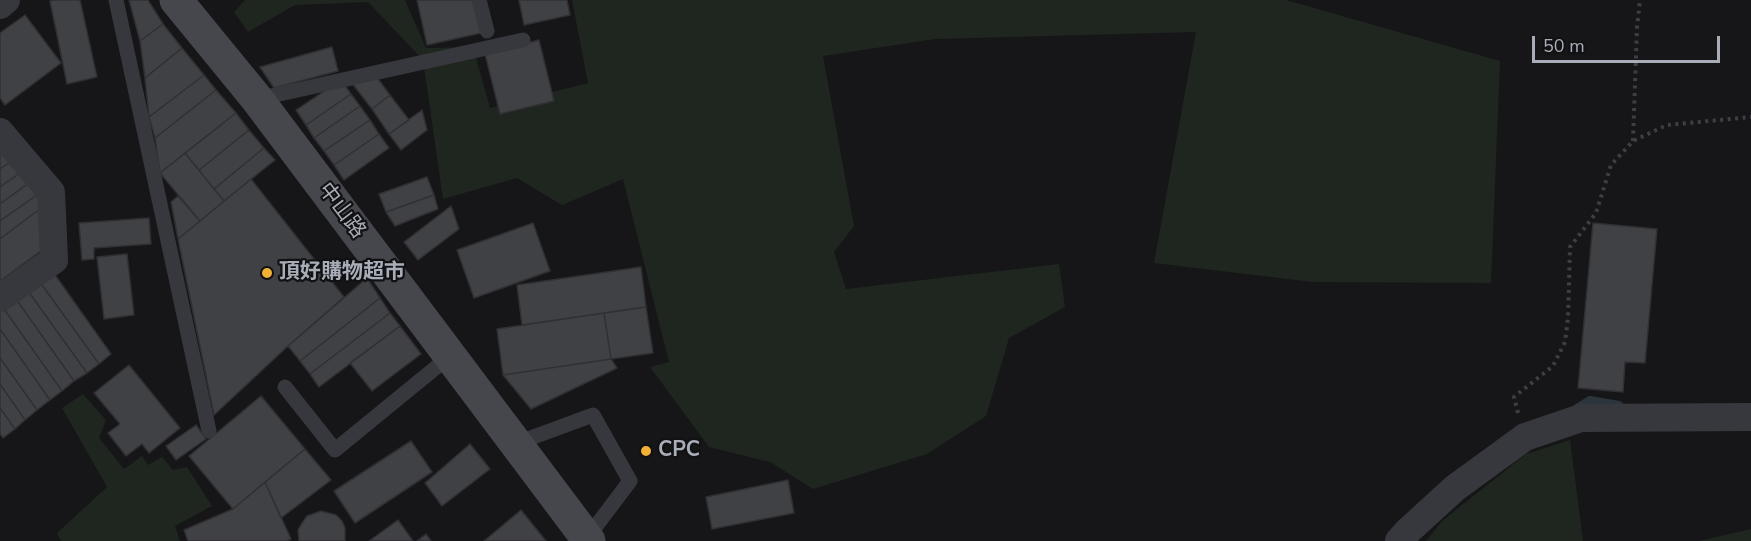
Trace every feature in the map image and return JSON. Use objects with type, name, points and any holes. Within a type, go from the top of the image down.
[{"type":"main road","name":"中山路","points":[[176,0],[257,99],[588,539]]},
{"type":"street","points":[[0,5],[6,0]]},
{"type":"street","points":[[0,132],[51,192],[54,260],[0,298]]},
{"type":"street","points":[[1399,541],[1455,488],[1525,436],[1581,418],[1751,417]]},
{"type":"lane","points":[[116,0],[209,431]]},
{"type":"lane","points":[[479,0],[486,31]]},
{"type":"lane","points":[[257,99],[523,40]]},
{"type":"lane","points":[[285,387],[335,450],[450,356]]},
{"type":"lane","points":[[517,443],[592,415],[630,481],[588,539]]},
{"type":"path","points":[[1633,141],[1640,0]]},
{"type":"path","points":[[1525,436],[1514,397],[1553,366],[1565,342],[1570,247],[1596,213],[1611,165],[1633,141],[1667,125],[1751,117]]},
{"type":"shaded area","points":[[245,0],[405,0],[426,48],[473,47],[490,108],[588,83],[572,0],[1286,0],[1500,61],[1491,283],[1313,282],[1154,263],[1196,32],[935,39],[823,56],[854,226],[834,252],[846,289],[1059,264],[1065,307],[1009,338],[986,416],[927,454],[813,489],[770,462],[709,447],[650,367],[669,362],[623,179],[562,205],[517,178],[443,199],[423,60],[368,2],[295,5],[248,32],[234,12]]},
{"type":"shaded area","points":[[83,394],[106,420],[99,438],[124,469],[142,456],[148,465],[162,457],[173,470],[187,467],[212,506],[175,526],[180,541],[61,541],[57,533],[107,487],[62,408]]},
{"type":"shaded area","points":[[1570,440],[1583,541],[1426,541],[1442,521],[1526,454]]},
{"type":"shaded area","points":[[1751,529],[1751,541],[1699,541]]},
{"type":"building","points":[[80,0],[97,77],[67,84],[50,1]]},
{"type":"building","points":[[129,0],[148,0],[163,24],[140,41]]},
{"type":"building","points":[[417,0],[474,0],[481,33],[427,45]]},
{"type":"building","points":[[519,0],[567,0],[570,15],[524,25]]},
{"type":"building","points":[[25,15],[61,63],[5,105],[0,98],[0,33]]},
{"type":"building","points":[[163,24],[182,48],[145,78],[140,41]]},
{"type":"building","points":[[539,40],[554,101],[500,114],[485,54]]},
{"type":"building","points":[[332,47],[338,71],[274,88],[260,67]]},
{"type":"building","points":[[182,48],[204,75],[149,117],[145,78]]},
{"type":"building","points":[[370,68],[390,95],[372,109],[351,82]]},
{"type":"building","points":[[204,75],[216,90],[155,138],[149,117]]},
{"type":"building","points":[[341,80],[351,94],[306,125],[296,110]]},
{"type":"building","points":[[216,90],[236,113],[160,173],[155,138]]},
{"type":"building","points":[[351,94],[360,106],[314,138],[306,125]]},
{"type":"building","points":[[390,95],[409,120],[389,134],[372,109]]},
{"type":"building","points":[[360,106],[370,120],[324,151],[314,138]]},
{"type":"building","points":[[422,110],[427,130],[401,150],[389,134]]},
{"type":"building","points":[[236,113],[249,130],[199,170],[185,153]]},
{"type":"building","points":[[370,120],[379,134],[334,165],[324,151]]},
{"type":"building","points":[[249,130],[264,148],[214,189],[199,170]]},
{"type":"building","points":[[379,134],[389,148],[344,180],[334,165]]},
{"type":"building","points":[[264,148],[275,160],[224,201],[214,189]]},
{"type":"building","points":[[0,152],[12,161],[0,169]]},
{"type":"building","points":[[185,153],[224,201],[200,221],[160,173]]},
{"type":"building","points":[[12,161],[20,173],[0,187],[0,169]]},
{"type":"building","points":[[20,173],[29,183],[0,204],[0,187]]},
{"type":"building","points":[[427,177],[434,195],[386,212],[379,194]]},
{"type":"building","points":[[251,179],[344,297],[214,415],[178,239]]},
{"type":"building","points":[[29,183],[37,195],[0,221],[0,204]]},
{"type":"building","points":[[37,195],[45,205],[0,239],[0,221]]},
{"type":"building","points":[[434,195],[438,209],[395,226],[386,212]]},
{"type":"building","points":[[178,196],[200,221],[178,239],[171,202]]},
{"type":"building","points":[[45,205],[45,248],[0,281],[0,239]]},
{"type":"building","points":[[451,206],[459,229],[418,260],[404,242]]},
{"type":"building","points":[[149,218],[151,244],[94,248],[94,259],[82,260],[79,223]]},
{"type":"building","points":[[533,223],[550,271],[474,298],[457,250]]},
{"type":"building","points":[[1593,223],[1657,229],[1645,363],[1625,362],[1623,392],[1578,388]]},
{"type":"building","points":[[127,254],[134,315],[104,319],[97,257]]},
{"type":"building","points":[[641,267],[646,307],[522,325],[517,285]]},
{"type":"building","points":[[53,272],[111,354],[99,364],[40,282]]},
{"type":"building","points":[[367,278],[380,298],[300,361],[288,346]]},
{"type":"building","points":[[40,282],[99,364],[87,373],[28,291]]},
{"type":"building","points":[[28,291],[87,373],[74,381],[16,299]]},
{"type":"building","points":[[380,298],[390,313],[310,374],[300,361]]},
{"type":"building","points":[[16,299],[74,381],[62,391],[4,309]]},
{"type":"building","points":[[646,307],[653,353],[611,359],[604,313]]},
{"type":"building","points":[[4,309],[62,391],[50,400],[0,329],[0,312]]},
{"type":"building","points":[[390,313],[400,326],[319,387],[310,374]]},
{"type":"building","points":[[604,313],[611,359],[503,375],[497,329]]},
{"type":"building","points":[[400,326],[421,354],[372,391],[350,363]]},
{"type":"building","points":[[0,329],[50,400],[37,410],[0,358]]},
{"type":"building","points":[[0,358],[37,410],[25,420],[0,384]]},
{"type":"building","points":[[611,359],[617,368],[531,409],[503,375]]},
{"type":"building","points":[[129,365],[180,428],[149,453],[142,444],[126,456],[108,433],[120,424],[94,393]]},
{"type":"building","points":[[0,384],[25,420],[15,429],[0,408]]},
{"type":"building","points":[[261,396],[305,449],[233,509],[189,456]]},
{"type":"building","points":[[0,408],[15,429],[3,438],[0,434]]},
{"type":"building","points":[[196,425],[206,439],[176,460],[166,446]]},
{"type":"building","points":[[411,441],[432,472],[355,523],[334,491]]},
{"type":"building","points":[[470,444],[490,469],[442,506],[425,483]]},
{"type":"building","points":[[305,449],[331,480],[281,518],[265,482]]},
{"type":"building","points":[[788,480],[794,513],[712,529],[706,497]]},
{"type":"building","points":[[265,482],[291,539],[287,541],[188,541],[184,530],[233,509]]},
{"type":"building","points":[[521,510],[546,541],[484,541]]},
{"type":"building","points":[[321,511],[336,515],[342,521],[345,528],[345,541],[299,541],[298,530],[307,516]]},
{"type":"building","points":[[398,520],[413,541],[369,541]]},
{"type":"building","points":[[426,534],[431,541],[417,541]]},
{"type":"waterway","points":[[1577,408],[1590,400],[1619,405]]},
{"type":"place","name":"頂好購物超市","points":[[267,273]]},
{"type":"place","name":"CPC","points":[[646,451]]}]
